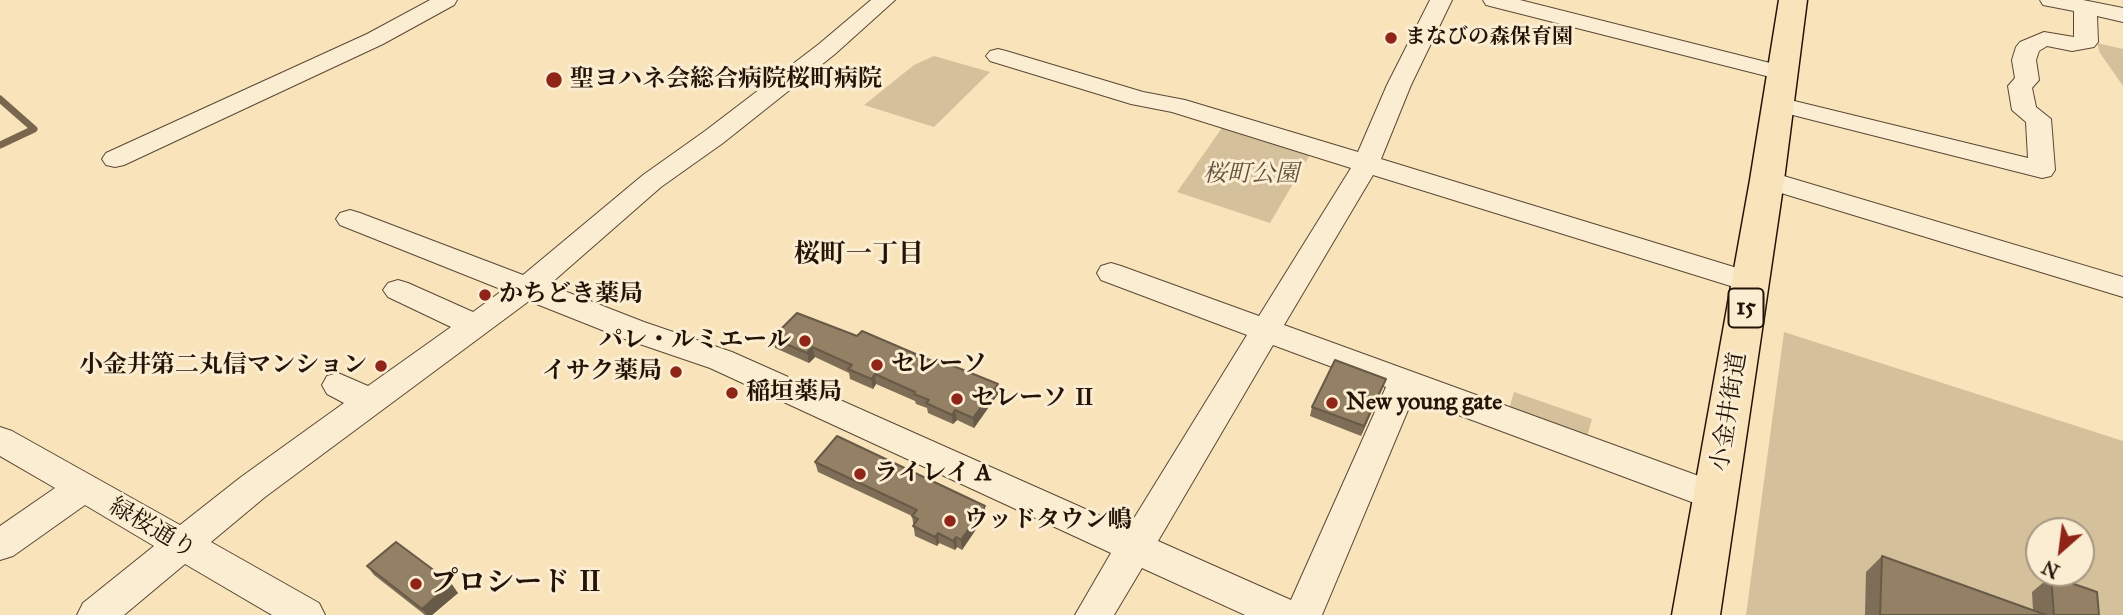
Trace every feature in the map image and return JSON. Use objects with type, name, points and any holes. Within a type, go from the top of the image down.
[{"type":"main road","name":"小金井街道","points":[[1696,615],[1767,180],[1793,0]]},
{"type":"street","points":[[116,159],[375,39],[446,0]]},
{"type":"street","points":[[96,615],[253,487],[528,287],[652,181],[715,137],[884,0]]},
{"type":"street","points":[[1094,615],[1268,331],[1366,164],[1399,85],[1441,0]]},
{"type":"street","points":[[1494,0],[2042,170],[2038,119],[2024,110],[2020,86],[2027,80],[2024,60],[2028,47],[2044,39],[2072,44],[2086,42],[2084,7]]},
{"type":"street","points":[[2051,0],[2123,13],[2121,0]]},
{"type":"street","points":[[998,56],[1140,99],[1176,105],[1750,282]]},
{"type":"street","points":[[1767,180],[2123,287]]},
{"type":"street","points":[[350,219],[633,330],[721,360],[1284,615]]},
{"type":"street","points":[[1129,275],[1268,331],[1717,497]]},
{"type":"street","points":[[398,290],[475,325]]},
{"type":"street","points":[[1303,615],[1404,382]]},
{"type":"street","points":[[338,385],[369,402]]},
{"type":"street","name":"緑桜通り","points":[[0,440],[181,546],[306,615]]},
{"type":"street","points":[[0,545],[83,488]]},
{"type":"green space","points":[[2097,43],[2123,49],[2123,86],[2100,53]]},
{"type":"green space","points":[[934,56],[990,72],[934,127],[864,105],[914,65]]},
{"type":"green space","name":"桜町公園","points":[[1224,125],[1311,153],[1270,223],[1177,192]]},
{"type":"green space","points":[[1784,332],[2123,441],[2123,615],[1746,615]]},
{"type":"green space","points":[[1514,392],[1592,419],[1587,437],[1509,409]]},
{"type":"building","points":[[797,313],[857,336],[862,331],[939,364],[941,361],[998,384],[973,418],[955,410],[952,415],[926,403],[929,400],[914,394],[915,392],[875,374],[871,379],[848,369],[852,365],[812,347],[807,353],[772,338]]},
{"type":"building","name":"New young gate","points":[[1335,360],[1386,379],[1364,426],[1312,407]]},
{"type":"building","points":[[837,436],[985,506],[961,540],[956,537],[953,541],[938,533],[935,537],[913,526],[918,519],[912,516],[917,510],[815,462]]},
{"type":"building","name":"プロシード Ⅱ","points":[[396,542],[451,583],[422,609],[367,566]]},
{"type":"building","points":[[1882,556],[2046,615],[1880,615]]},
{"type":"building","points":[[2052,587],[2083,587],[2097,592],[2099,615],[2054,615]]},
{"type":"waterway","points":[[0,99],[34,129],[0,145]]},
{"type":"place","name":"まなびの森保育園","points":[[1391,38]]},
{"type":"place","name":"聖ヨハネ会総合病院桜町病院","points":[[554,80]]},
{"type":"place","name":"かちどき薬局","points":[[485,295]]},
{"type":"place","name":"パレ・ルミエール","points":[[805,341]]},
{"type":"place","name":"セレーソ","points":[[877,365]]},
{"type":"place","name":"小金井第二丸信マンション","points":[[381,366]]},
{"type":"place","name":"イサク薬局","points":[[676,372]]},
{"type":"place","name":"稲垣薬局","points":[[732,393]]},
{"type":"place","name":"セレーソ Ⅱ","points":[[957,399]]},
{"type":"place","name":"New young gate","points":[[1332,403]]},
{"type":"place","name":"ライレイ A","points":[[860,474]]},
{"type":"place","name":"ウッドタウン嶋","points":[[950,521]]},
{"type":"place","name":"プロシード Ⅱ","points":[[416,584]]},
{"type":"district","name":"桜町一丁目","points":[[859,256]]}]
